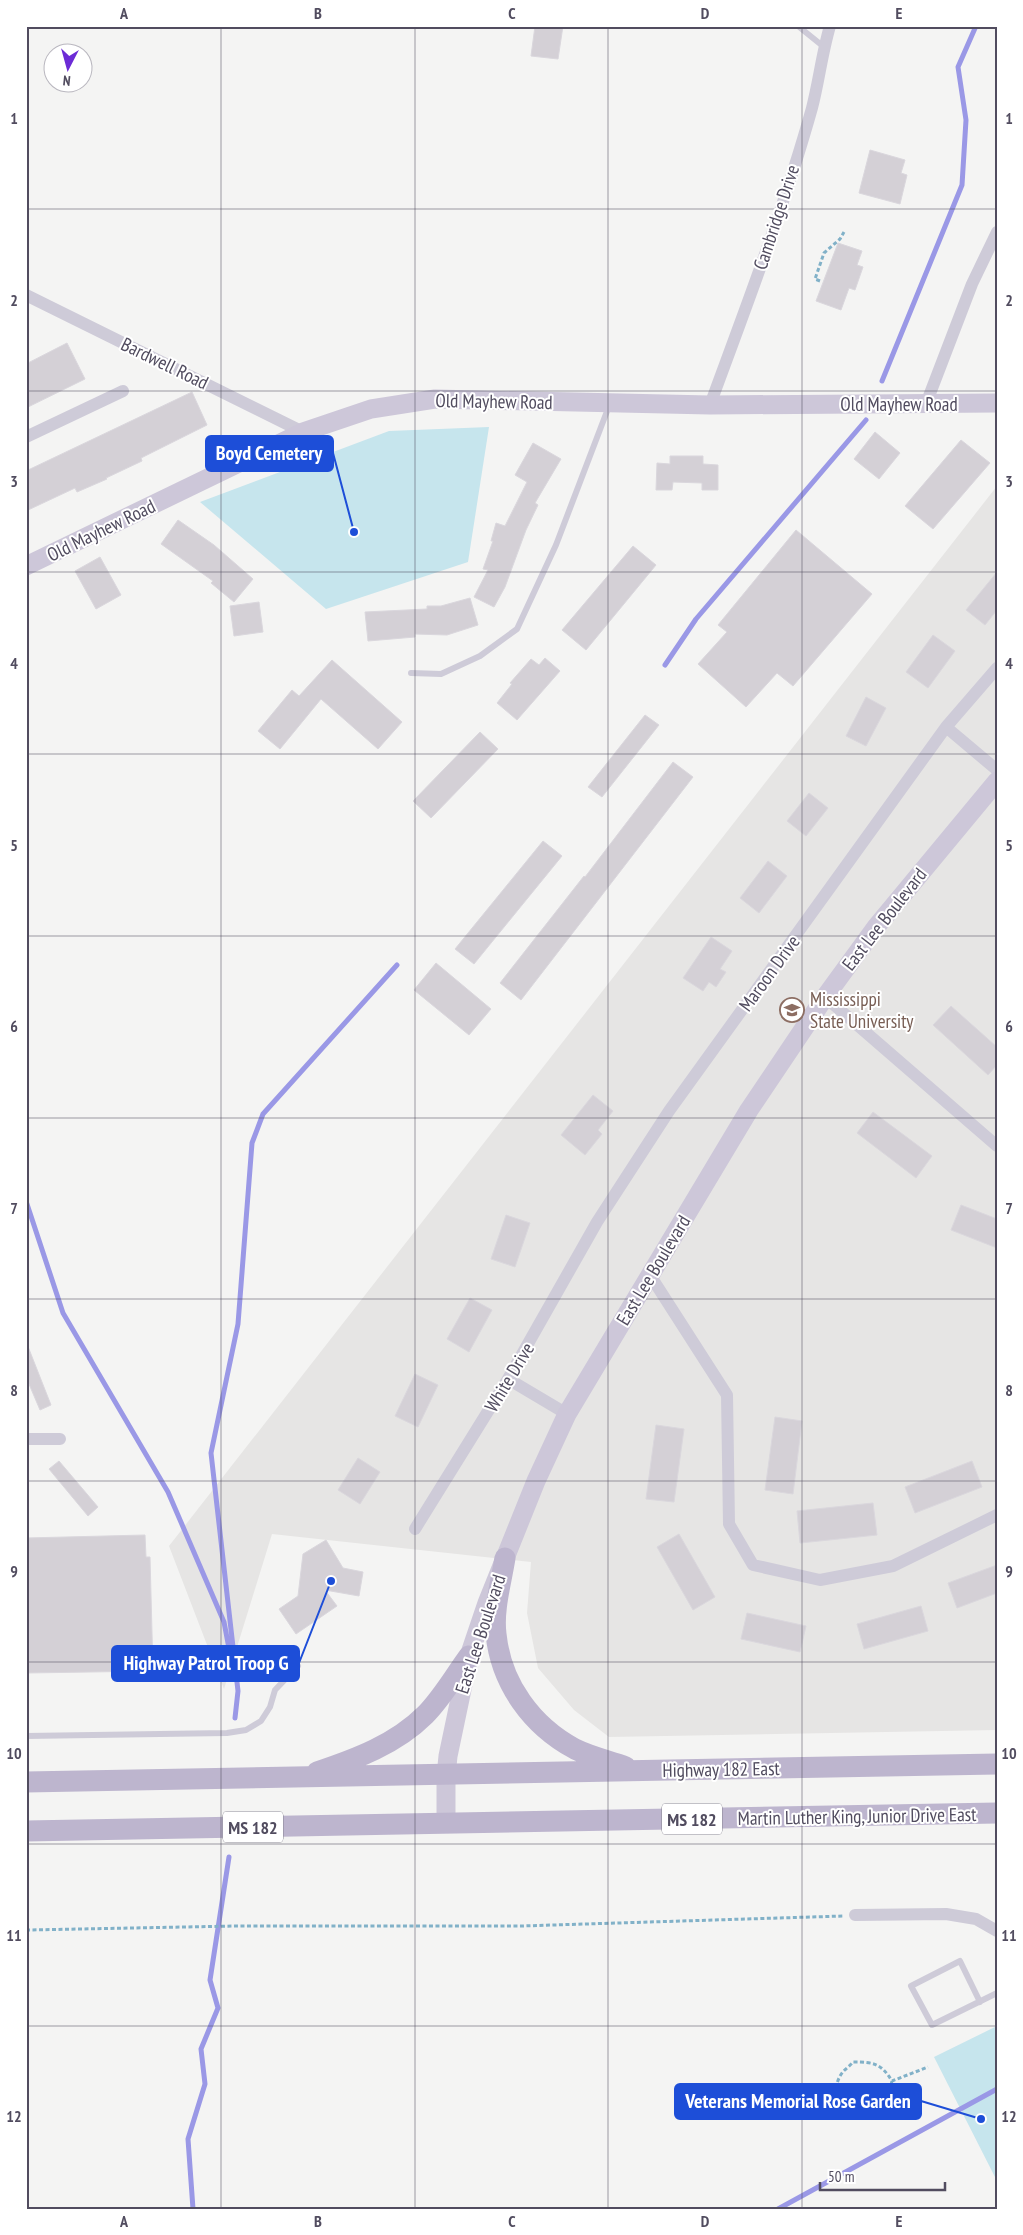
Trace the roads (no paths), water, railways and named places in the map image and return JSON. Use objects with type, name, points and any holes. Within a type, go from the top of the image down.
[{"type":"main road","points":[[505,1558],[496,1613],[496,1634],[508,1677],[519,1700],[534,1718],[556,1737],[577,1750],[635,1771]]},
{"type":"main road","points":[[297,1778],[375,1750],[404,1734],[426,1714],[469,1656]]},
{"type":"main road","name":"Highway 182 East","points":[[26,1782],[446,1776],[997,1764]]},
{"type":"main road","name":"Martin Luther King, Junior Drive East","points":[[446,1823],[997,1813]]},
{"type":"main road","name":"MS 182","points":[[26,1831],[446,1823]]},
{"type":"street","name":"Cambridge Drive","points":[[710,405],[780,209],[812,106],[830,26]]},
{"type":"street","points":[[926,404],[972,284],[997,232]]},
{"type":"street","name":"Bardwell Road","points":[[26,294],[303,432]]},
{"type":"street","points":[[26,437],[124,392]]},
{"type":"street","name":"Old Mayhew Road","points":[[26,566],[303,432],[371,409],[435,399],[710,405],[997,403]]},
{"type":"street","name":"Maroon Drive","points":[[597,1222],[669,1111],[946,727],[997,668]]},
{"type":"street","points":[[946,727],[997,770]]},
{"type":"street","name":"East Lee Boulevard","points":[[446,1823],[446,1776],[469,1656],[487,1602],[536,1481],[567,1414],[749,1110],[825,997],[876,927],[997,781]]},
{"type":"street","points":[[825,997],[997,1146]]},
{"type":"street","name":"White Drive","points":[[415,1529],[508,1379],[597,1222]]},
{"type":"street","points":[[650,1275],[728,1394],[729,1524],[753,1565],[820,1580],[893,1566],[997,1515]]},
{"type":"street","points":[[508,1379],[567,1414]]},
{"type":"street","points":[[26,1439],[60,1439]]},
{"type":"street","points":[[855,1915],[946,1914],[976,1919],[997,1931]]},
{"type":"lane","points":[[798,26],[824,47]]},
{"type":"lane","points":[[411,673],[441,674],[480,656],[517,629],[556,545],[611,403]]},
{"type":"lane","points":[[26,1736],[226,1733],[246,1730],[261,1721],[270,1707],[275,1690],[298,1666]]},
{"type":"lane","points":[[980,2002],[960,1961],[911,1986],[932,2025],[980,2002],[997,1993]]},
{"type":"waterway","points":[[882,381],[962,185],[966,120],[958,67],[976,26]]},
{"type":"waterway","points":[[665,665],[696,619],[866,420]]},
{"type":"waterway","points":[[235,1718],[238,1691],[211,1453],[238,1324],[252,1143],[263,1114],[397,965]]},
{"type":"waterway","points":[[26,1201],[63,1313],[168,1492],[224,1622],[231,1659]]},
{"type":"waterway","points":[[193,2209],[188,2139],[205,2084],[201,2049],[218,2008],[210,1980],[229,1857]]},
{"type":"waterway","points":[[778,2209],[997,2089]]},
{"type":"place","name":"Boyd Cemetery","points":[[354,532]]},
{"type":"place","name":"Mississippi State University","points":[[792,1010]]},
{"type":"place","name":"Highway Patrol Troop G","points":[[331,1581]]},
{"type":"place","name":"Veterans Memorial Rose Garden","points":[[981,2119]]}]
